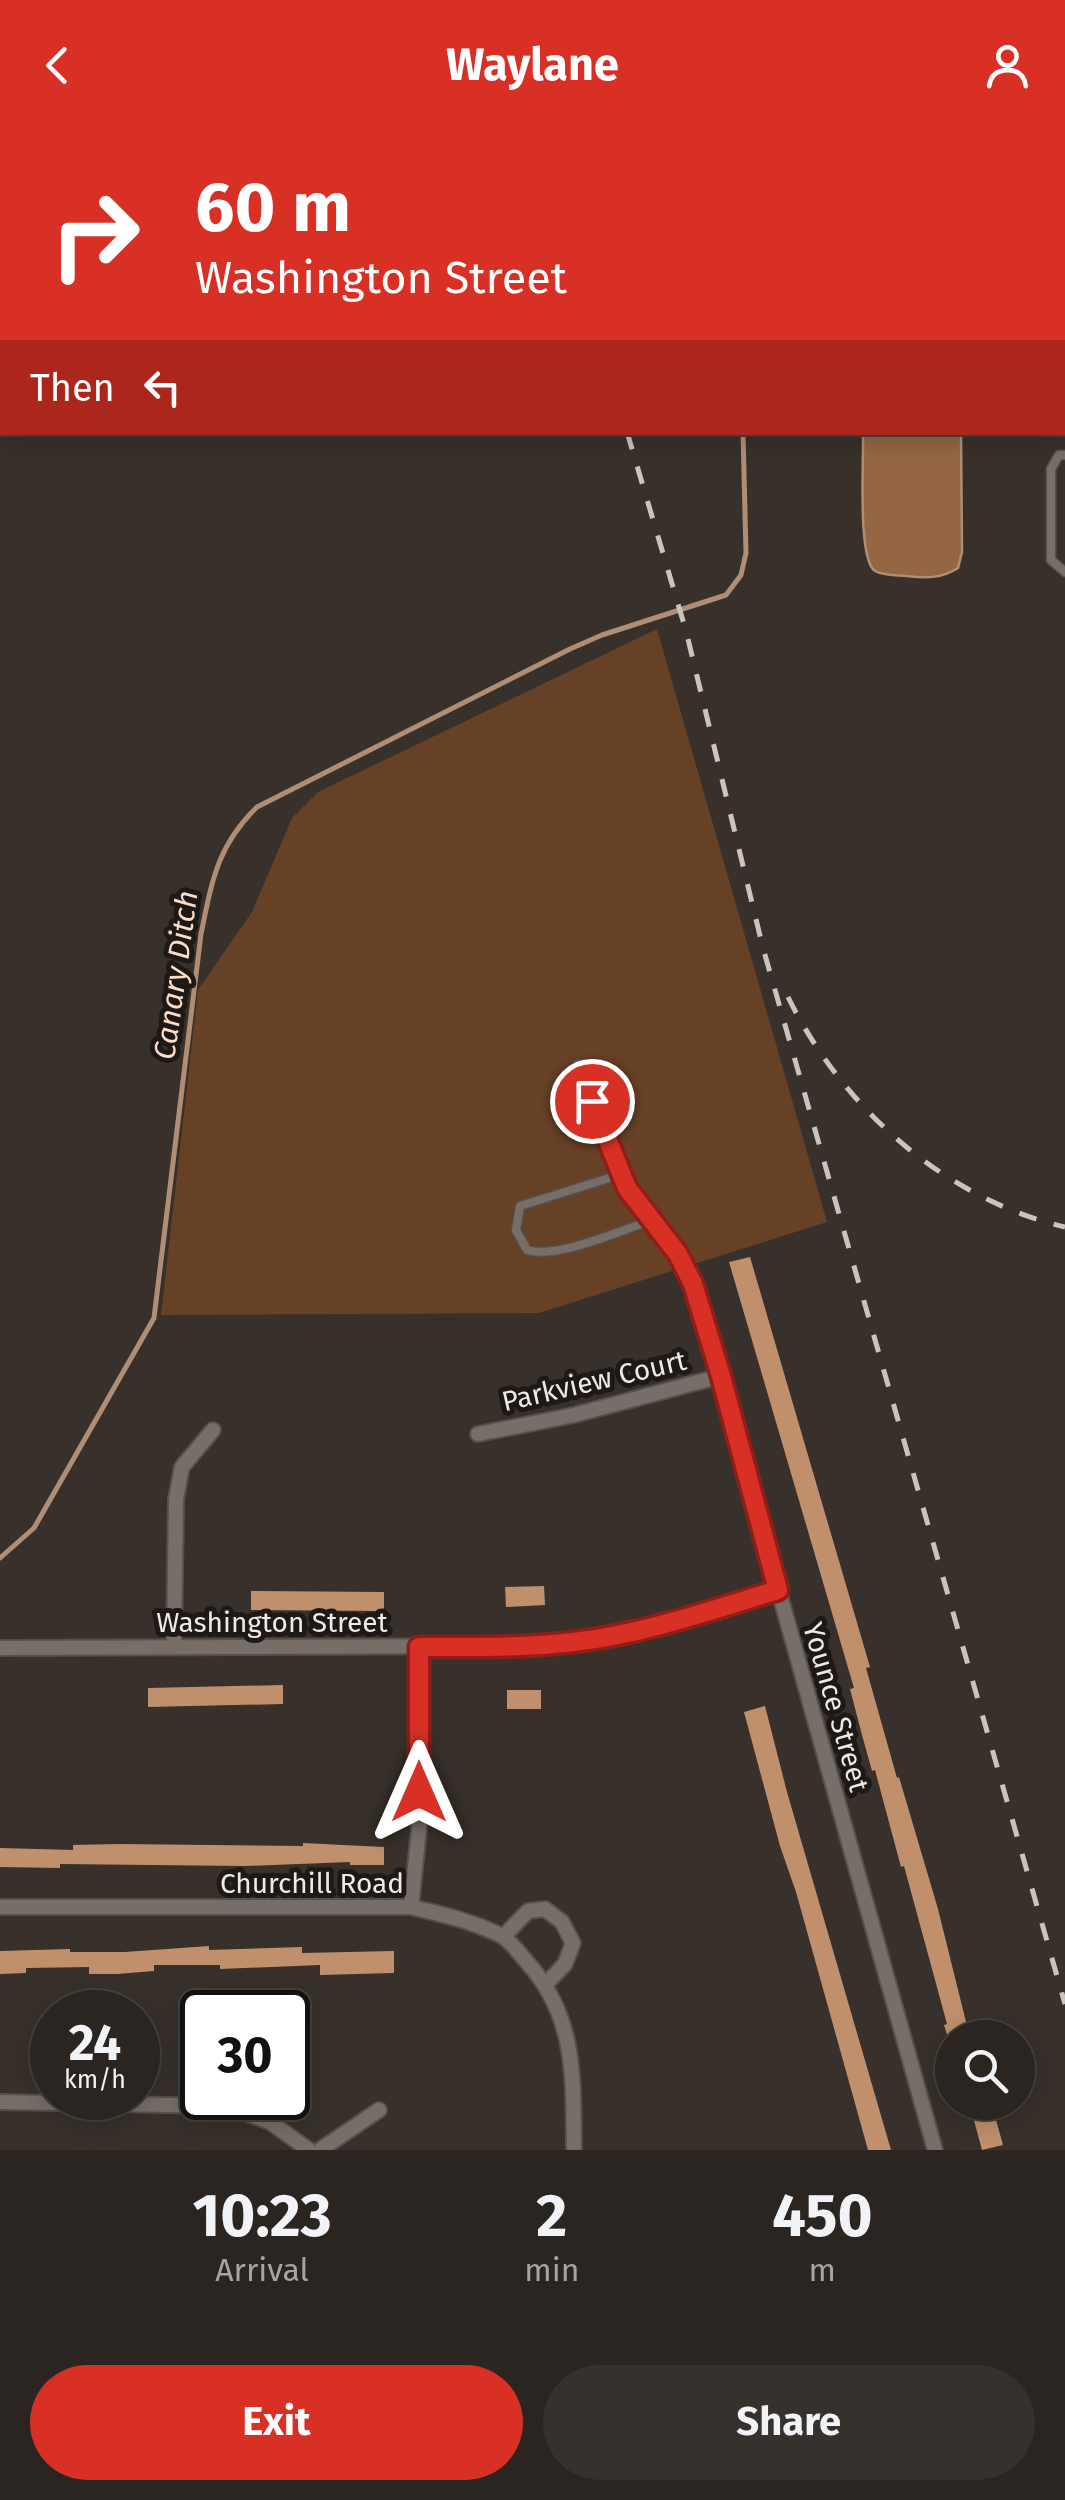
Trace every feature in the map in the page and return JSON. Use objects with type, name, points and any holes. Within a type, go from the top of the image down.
[{"type":"street","name":"Younce Street","points":[[579,1067],[622,1174],[650,1221],[684,1264],[721,1376],[935,2150]]},
{"type":"street","name":"Parkview Court","points":[[478,1434],[574,1416],[721,1376]]},
{"type":"street","points":[[174,1646],[176,1499],[182,1467],[213,1430]]},
{"type":"street","name":"Washington Street","points":[[0,1648],[496,1648],[579,1642],[778,1590]]},
{"type":"street","points":[[412,1907],[419,1828],[419,1647]]},
{"type":"street","name":"Churchill Road","points":[[0,1907],[412,1907],[454,1917],[504,1936],[546,1984],[570,2042],[574,2150]]},
{"type":"street","points":[[504,1936],[528,1911],[545,1909],[562,1922],[574,1943],[565,1964],[546,1984]]},
{"type":"street","points":[[0,2102],[227,2106],[270,2122],[309,2150]]},
{"type":"street","points":[[320,2150],[379,2110]]},
{"type":"lane","points":[[1065,455],[1059,455],[1051,469],[1052,560],[1065,572]]},
{"type":"lane","points":[[622,1174],[520,1206],[516,1230],[526,1250],[538,1254],[573,1246],[650,1221]]},
{"type":"shaded area","points":[[863,435],[961,435],[962,552],[958,568],[927,577],[875,571],[866,548]]},
{"type":"shaded area","points":[[657,629],[827,1222],[539,1313],[161,1315],[198,990],[252,912],[292,818],[318,792]]},
{"type":"building","points":[[750,1257],[870,1667],[866,1668],[938,1909],[966,2020],[946,2020],[729,1262]]},
{"type":"building","points":[[544,1586],[545,1605],[506,1607],[505,1587]]},
{"type":"building","points":[[251,1591],[384,1592],[384,1611],[251,1610]]},
{"type":"building","points":[[283,1685],[283,1704],[148,1707],[148,1688]]},
{"type":"building","points":[[507,1690],[541,1690],[541,1709],[507,1709]]},
{"type":"building","points":[[765,1706],[891,2150],[868,2150],[780,1846],[744,1712]]},
{"type":"building","points":[[303,1843],[384,1847],[384,1865],[350,1862],[0,1867],[0,1848],[73,1850],[73,1845]]},
{"type":"building","points":[[209,1946],[209,1950],[302,1947],[302,1953],[394,1951],[394,1973],[320,1975],[320,1965],[220,1969],[220,1965],[154,1965],[154,1971],[117,1974],[89,1974],[89,1967],[26,1968],[26,1973],[0,1974],[0,1951],[125,1952]]},
{"type":"building","points":[[974,2120],[996,2120],[1003,2145],[982,2150]]},
{"type":"waterway","name":"Canary Ditch","points":[[0,1558],[34,1528],[154,1318],[201,934],[218,865],[233,836],[257,807],[570,649],[726,595],[741,575],[746,553],[743,435]]},
{"type":"railway","points":[[628,435],[686,631],[763,948],[1065,2004]]},
{"type":"railway","points":[[788,997],[837,1075],[901,1143],[978,1195],[1065,1227]]},
{"type":"route","points":[[419,1792],[419,1647],[496,1648],[579,1642],[778,1590],[693,1284],[678,1254],[627,1188],[592,1101]]}]
